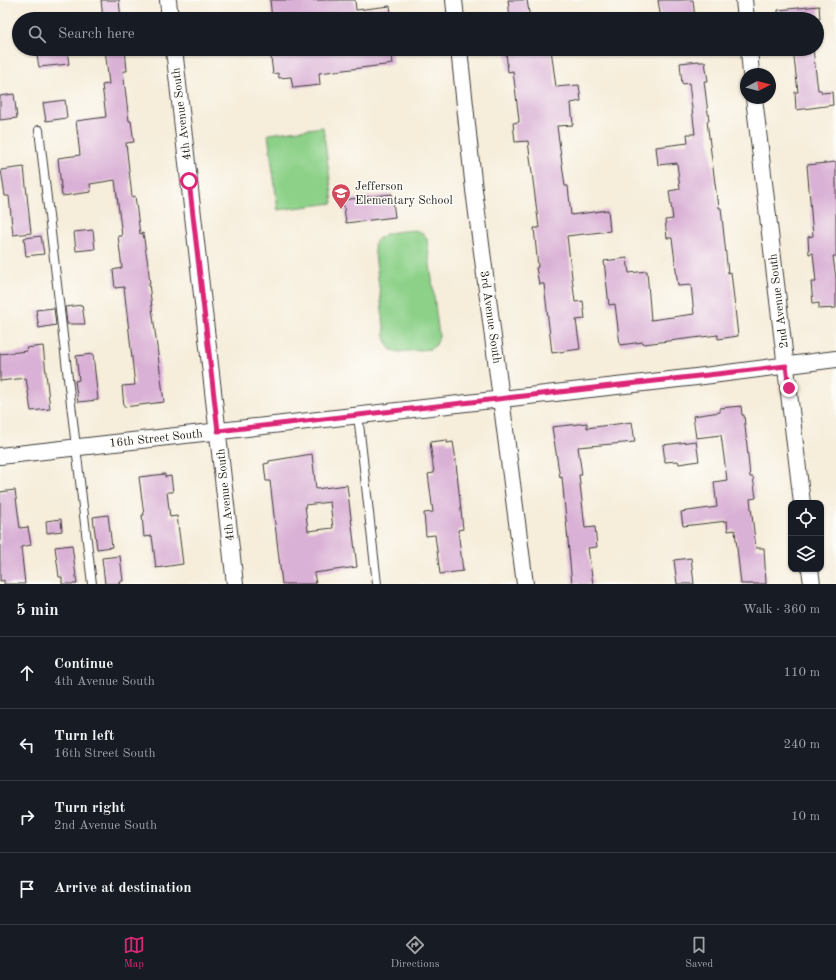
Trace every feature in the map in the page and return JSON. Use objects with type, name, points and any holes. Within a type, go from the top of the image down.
[{"type":"street","points":[[168,0],[169,12]]},
{"type":"street","points":[[454,0],[455,12]]},
{"type":"street","points":[[744,0],[745,12]]},
{"type":"street","name":"4th Avenue South","points":[[175,56],[235,584]]},
{"type":"street","name":"3rd Avenue South","points":[[460,56],[474,190],[525,584]]},
{"type":"street","points":[[750,56],[751,68]]},
{"type":"street","name":"2nd Avenue South","points":[[755,104],[802,500]]},
{"type":"street","name":"16th Street South","points":[[0,456],[502,399],[836,359]]},
{"type":"street","points":[[810,572],[812,584]]},
{"type":"lane","points":[[39,130],[92,584]]},
{"type":"lane","points":[[358,415],[377,584]]},
{"type":"green space","points":[[323,127],[333,203],[278,210],[268,134]]},
{"type":"green space","points":[[415,230],[423,233],[427,239],[439,337],[436,345],[430,349],[399,352],[391,350],[386,343],[374,245],[377,240],[386,234]]},
{"type":"building","points":[[101,0],[119,0],[120,12],[102,12]]},
{"type":"building","points":[[270,0],[355,0],[356,10],[390,6],[391,12],[271,12]]},
{"type":"building","points":[[508,0],[527,0],[529,12],[509,12]]},
{"type":"building","points":[[658,0],[693,0],[694,12],[660,12]]},
{"type":"building","points":[[819,6],[819,12],[778,12],[778,10]]},
{"type":"building","points":[[37,56],[68,56],[69,64],[39,67]]},
{"type":"building","points":[[106,56],[126,56],[127,71],[123,71],[129,121],[131,121],[134,142],[126,143],[132,197],[135,196],[140,234],[143,233],[148,265],[149,284],[164,402],[124,407],[122,386],[135,385],[124,287],[115,288],[113,270],[122,268],[118,236],[122,236],[115,180],[90,184],[91,192],[62,196],[58,158],[80,155],[76,121],[106,117],[102,85],[109,84]]},
{"type":"building","points":[[271,56],[392,56],[393,64],[319,73],[320,85],[293,88],[291,77],[279,78],[278,73],[273,74]]},
{"type":"building","points":[[506,56],[552,56],[556,87],[579,85],[581,101],[571,103],[573,125],[557,126],[565,186],[568,186],[571,215],[608,210],[610,231],[567,236],[575,302],[583,301],[585,319],[576,320],[580,349],[552,353],[544,284],[539,284],[536,268],[538,267],[534,228],[539,228],[528,141],[515,142],[513,123],[519,122],[519,120],[513,71],[508,72]]},
{"type":"building","points":[[794,56],[814,56],[818,90],[821,90],[822,93],[832,92],[833,105],[796,110],[795,92],[798,92]]},
{"type":"building","points":[[699,61],[705,62],[708,81],[704,81],[709,121],[707,121],[717,199],[719,208],[721,208],[728,273],[731,272],[738,336],[718,339],[718,335],[644,344],[643,342],[620,345],[615,304],[609,305],[604,261],[627,258],[629,273],[647,271],[651,320],[694,314],[691,285],[678,286],[672,238],[667,238],[665,220],[673,219],[669,191],[680,189],[677,163],[658,165],[656,147],[688,143],[687,134],[695,134],[689,83],[682,84],[680,63]]},
{"type":"building","points":[[14,94],[17,118],[0,120],[0,96]]},
{"type":"building","points":[[65,100],[67,118],[46,121],[43,103]]},
{"type":"building","points":[[836,162],[836,256],[833,256],[836,279],[836,308],[819,309],[819,303],[813,304],[811,282],[816,282],[813,253],[809,254],[808,237],[813,236],[807,165]]},
{"type":"building","points":[[24,167],[31,233],[13,235],[9,196],[5,196],[1,170]]},
{"type":"building","points":[[392,194],[395,217],[346,223],[343,200]]},
{"type":"building","points":[[93,230],[95,249],[76,251],[74,232]]},
{"type":"building","points":[[41,236],[44,254],[26,256],[24,238]]},
{"type":"building","points":[[82,305],[85,324],[67,324],[65,307]]},
{"type":"building","points":[[54,308],[56,325],[39,328],[36,310]]},
{"type":"building","points":[[43,346],[50,409],[31,411],[26,378],[0,381],[0,354],[27,351],[26,348]]},
{"type":"building","points":[[93,354],[98,400],[78,402],[75,381],[79,380],[76,356]]},
{"type":"building","points":[[741,406],[742,415],[744,415],[750,477],[753,477],[756,498],[750,499],[756,548],[764,548],[766,584],[741,584],[735,530],[728,531],[727,521],[683,526],[681,512],[717,507],[714,482],[727,480],[721,435],[696,438],[693,416],[720,412],[720,408]]},
{"type":"building","points":[[632,422],[635,442],[578,447],[582,475],[579,475],[585,528],[595,527],[597,547],[588,548],[593,584],[572,584],[562,477],[560,478],[552,427],[587,423],[587,428]]},
{"type":"building","points":[[447,440],[447,443],[453,442],[455,454],[463,529],[458,530],[463,571],[440,574],[435,535],[426,536],[424,513],[433,512],[428,474],[434,473],[430,442]]},
{"type":"building","points":[[696,441],[699,461],[679,464],[678,461],[665,462],[663,445]]},
{"type":"building","points":[[312,454],[316,489],[347,485],[357,567],[314,573],[316,584],[282,584],[270,481],[266,481],[264,464],[269,463],[269,461]],"holes":[[[330,502],[333,528],[308,531],[305,505]]]},
{"type":"building","points":[[165,474],[165,477],[171,476],[173,492],[167,492],[170,517],[177,516],[183,564],[156,568],[152,536],[144,537],[142,515],[144,515],[139,477]]},
{"type":"building","points":[[15,490],[20,528],[28,527],[31,545],[21,547],[25,584],[4,584],[4,580],[0,581],[0,492]]},
{"type":"building","points":[[108,515],[112,547],[97,549],[93,517]]},
{"type":"building","points":[[61,519],[62,531],[47,533],[46,521]]},
{"type":"building","points":[[72,545],[77,584],[62,584],[62,577],[59,577],[55,547]]},
{"type":"building","points":[[120,556],[123,581],[119,581],[120,584],[105,584],[102,558]]},
{"type":"building","points":[[691,558],[694,584],[677,584],[674,560]]},
{"type":"place","name":"Jefferson Elementary School","points":[[341,210]]},
{"type":"route","points":[[189,181],[218,431],[696,378],[786,366],[789,388]]}]
